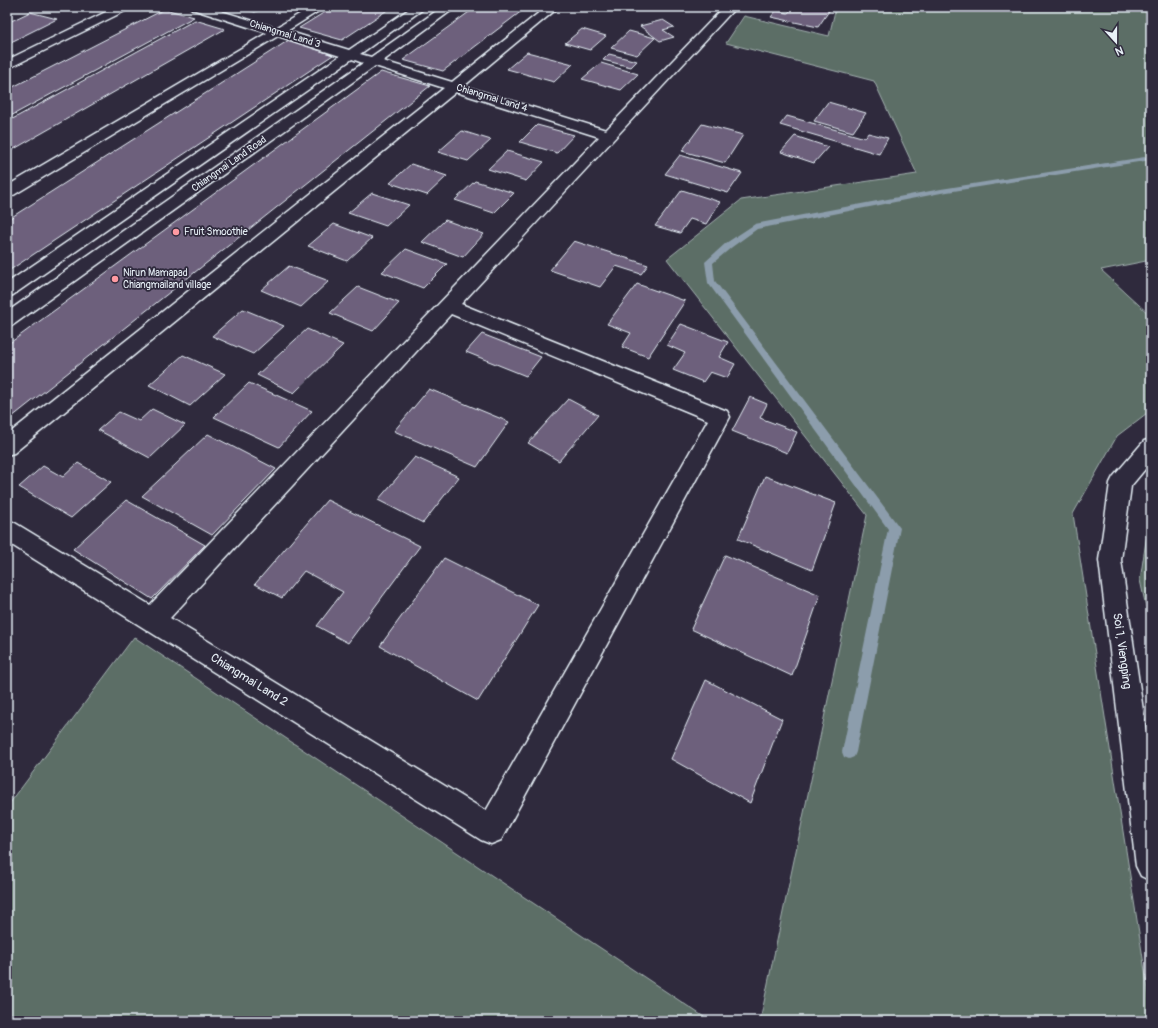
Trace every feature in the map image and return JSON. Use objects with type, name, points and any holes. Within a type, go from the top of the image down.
[{"type":"street","points":[[7,65],[125,7]]},
{"type":"street","name":"Chiangmai Land 3","points":[[196,7],[374,62]]},
{"type":"street","points":[[7,193],[319,7]]},
{"type":"street","name":"Chiangmai Land Road","points":[[7,291],[420,7]]},
{"type":"street","name":"Chiangmai Land Road","points":[[7,321],[450,7]]},
{"type":"street","points":[[7,447],[553,7]]},
{"type":"street","points":[[152,620],[730,7]]},
{"type":"street","name":"Chiangmai Land 4","points":[[374,62],[609,134]]},
{"type":"street","name":"Chiangmai Land 2","points":[[7,530],[491,830],[720,417],[448,306]]},
{"type":"street","name":"Soi 1, Viengping","points":[[1151,447],[1122,483],[1110,560],[1151,866]]},
{"type":"green space","points":[[836,7],[1151,7],[1151,260],[1101,270],[1151,316],[1151,410],[1117,436],[1073,514],[1151,1009],[1151,1021],[760,1021],[867,515],[667,259],[741,200],[917,174],[874,81],[726,43],[744,16],[829,36]]},
{"type":"green space","points":[[1151,508],[1151,629],[1140,580]]},
{"type":"green space","points":[[134,637],[710,1021],[7,1021],[7,807]]},
{"type":"building","points":[[247,7],[264,7],[255,12],[244,9]]},
{"type":"building","points":[[333,7],[392,7],[342,40],[299,28]]},
{"type":"building","points":[[476,7],[527,7],[443,71],[403,60]]},
{"type":"building","points":[[793,7],[831,8],[818,27],[771,17],[776,11],[788,13]]},
{"type":"building","points":[[165,9],[194,17],[7,118],[7,90]]},
{"type":"building","points":[[30,12],[57,19],[7,44],[7,23]]},
{"type":"building","points":[[195,20],[225,29],[7,153],[7,122]]},
{"type":"building","points":[[663,20],[674,27],[663,30],[674,37],[660,41],[640,26]]},
{"type":"building","points":[[582,29],[606,36],[590,50],[565,43]]},
{"type":"building","points":[[629,31],[655,38],[637,55],[611,48]]},
{"type":"building","points":[[289,40],[333,55],[7,272],[7,220]]},
{"type":"building","points":[[527,52],[573,64],[554,82],[507,69]]},
{"type":"building","points":[[609,54],[637,61],[631,67],[603,60]]},
{"type":"building","points":[[601,63],[638,74],[621,90],[582,79]]},
{"type":"building","points":[[381,72],[430,86],[7,421],[7,345]]},
{"type":"building","points":[[828,102],[866,113],[853,132],[814,121]]},
{"type":"building","points":[[787,116],[865,138],[868,133],[888,138],[879,154],[780,125]]},
{"type":"building","points":[[702,124],[743,135],[725,163],[682,151]]},
{"type":"building","points":[[537,125],[574,135],[557,153],[520,142]]},
{"type":"building","points":[[462,131],[491,140],[468,161],[438,152]]},
{"type":"building","points":[[795,136],[828,147],[814,163],[781,152]]},
{"type":"building","points":[[507,151],[544,162],[526,181],[488,169]]},
{"type":"building","points":[[680,155],[742,173],[728,193],[665,174]]},
{"type":"building","points":[[411,164],[447,176],[427,195],[390,183]]},
{"type":"building","points":[[475,181],[514,193],[494,213],[455,200]]},
{"type":"building","points":[[682,190],[720,202],[706,224],[690,219],[680,233],[655,226]]},
{"type":"building","points":[[372,193],[409,205],[386,226],[348,213]]},
{"type":"building","points":[[445,220],[484,234],[463,257],[422,242]]},
{"type":"building","points":[[334,224],[372,238],[347,261],[308,246]]},
{"type":"building","points":[[574,241],[648,265],[641,274],[616,266],[600,287],[550,270]]},
{"type":"building","points":[[406,249],[447,264],[423,288],[382,272]]},
{"type":"building","points":[[289,266],[329,281],[301,307],[261,290]]},
{"type":"building","points":[[637,284],[685,301],[648,357],[622,347],[631,333],[607,324]]},
{"type":"building","points":[[358,287],[399,303],[373,331],[330,313]]},
{"type":"building","points":[[243,309],[284,326],[253,354],[212,336]]},
{"type":"building","points":[[681,324],[728,342],[719,357],[735,364],[727,378],[710,372],[703,382],[673,370],[685,353],[667,345]]},
{"type":"building","points":[[307,329],[343,345],[294,393],[257,375]]},
{"type":"building","points":[[482,334],[541,357],[526,376],[466,352]]},
{"type":"building","points":[[183,355],[225,374],[190,406],[149,385]]},
{"type":"building","points":[[249,383],[312,411],[279,447],[214,417]]},
{"type":"building","points":[[429,389],[509,422],[477,467],[394,431]]},
{"type":"building","points":[[750,397],[767,404],[760,418],[797,432],[787,453],[732,431]]},
{"type":"building","points":[[568,399],[598,415],[559,461],[528,443]]},
{"type":"building","points":[[152,409],[185,425],[150,458],[98,430],[119,412],[139,421]]},
{"type":"building","points":[[208,434],[276,469],[212,535],[142,496]]},
{"type":"building","points":[[415,457],[459,477],[423,523],[378,500]]},
{"type":"building","points":[[78,463],[111,482],[71,518],[19,487],[43,466],[63,477]]},
{"type":"building","points":[[765,476],[836,503],[812,570],[738,539]]},
{"type":"building","points":[[126,500],[205,545],[152,599],[73,549]]},
{"type":"building","points":[[327,500],[420,546],[348,643],[317,626],[343,592],[304,571],[282,598],[255,584]]},
{"type":"building","points":[[725,555],[820,595],[792,676],[691,629]]},
{"type":"building","points":[[444,558],[538,605],[478,701],[380,646]]},
{"type":"building","points":[[706,680],[782,719],[750,803],[671,759]]},
{"type":"waterway","points":[[849,752],[894,528],[711,281],[709,262],[729,245],[755,227],[941,191],[1151,158]]},
{"type":"place","name":"Fruit Smoothie","points":[[176,232]]},
{"type":"place","name":"Nirun Mamapad Chiangmailand village","points":[[115,279]]}]
